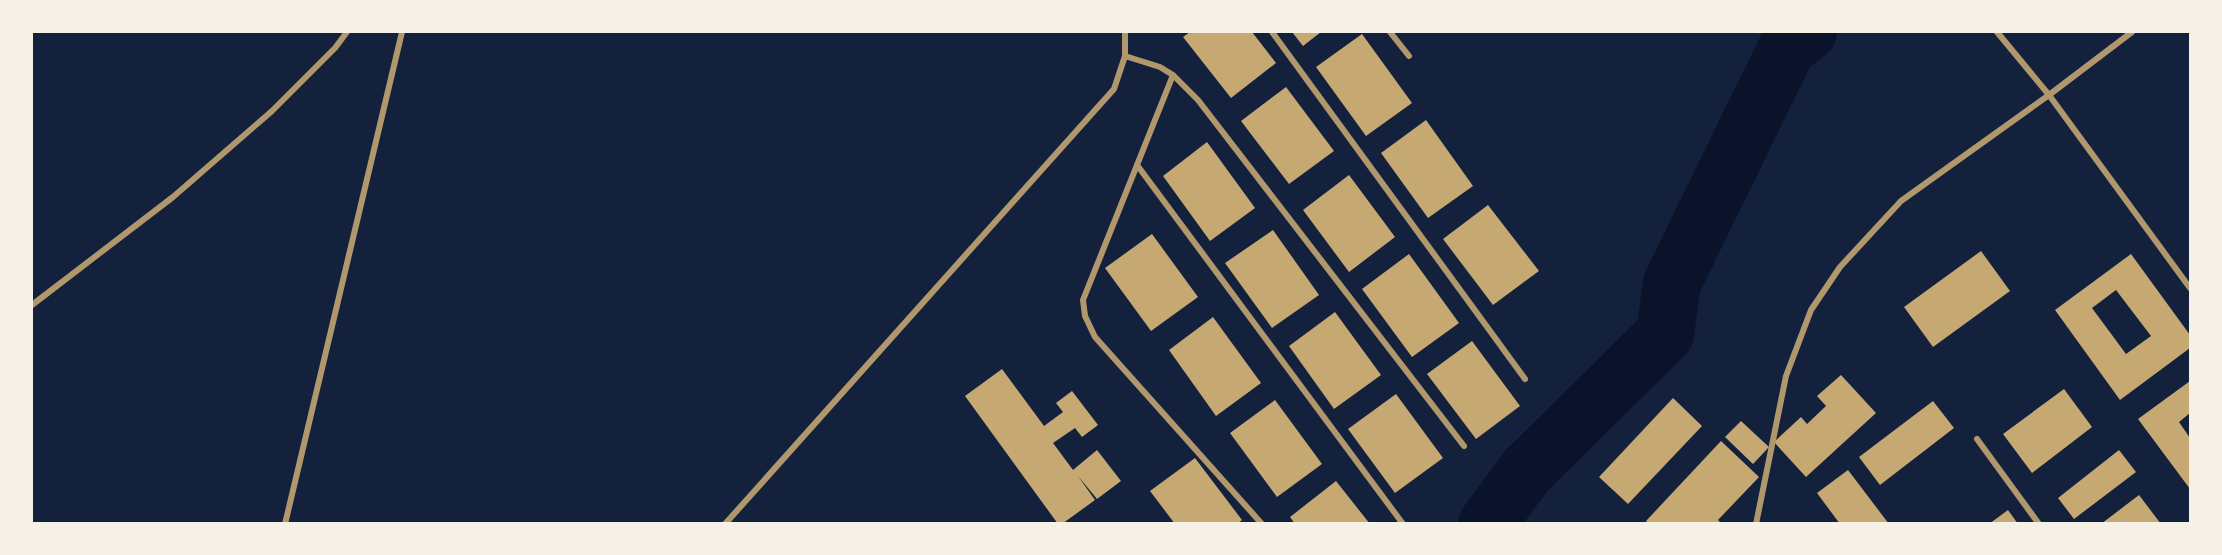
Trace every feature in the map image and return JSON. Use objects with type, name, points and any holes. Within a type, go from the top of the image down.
[{"type":"street","points":[[32,305],[173,197],[272,111],[335,48],[347,32]]},
{"type":"street","points":[[285,524],[402,32]]},
{"type":"street","points":[[725,524],[1114,89],[1125,56],[1125,32]]},
{"type":"street","points":[[1272,32],[1525,379]]},
{"type":"street","points":[[1390,32],[1409,56]]},
{"type":"street","points":[[1997,32],[2049,94],[2190,288]]},
{"type":"street","points":[[1756,524],[1786,376],[1811,310],[1840,267],[1901,201],[2132,32]]},
{"type":"street","points":[[1125,56],[1160,66],[1173,75],[1198,100],[1464,446]]},
{"type":"street","points":[[1173,75],[1083,300],[1084,316],[1095,337],[1262,524]]},
{"type":"street","points":[[1137,165],[1403,524]]},
{"type":"street","points":[[1977,439],[2039,524]]},
{"type":"building","points":[[1190,32],[1252,32],[1276,63],[1231,98],[1183,37]]},
{"type":"building","points":[[1292,32],[1321,32],[1303,46]]},
{"type":"building","points":[[1362,34],[1412,103],[1366,136],[1316,67]]},
{"type":"building","points":[[1286,87],[1334,151],[1289,184],[1241,121]]},
{"type":"building","points":[[1426,120],[1473,186],[1428,218],[1381,153]]},
{"type":"building","points":[[1207,142],[1255,208],[1210,241],[1163,176]]},
{"type":"building","points":[[1349,175],[1395,237],[1349,272],[1303,210]]},
{"type":"building","points":[[1488,205],[1539,271],[1493,305],[1443,239]]},
{"type":"building","points":[[1273,230],[1319,295],[1272,328],[1225,263]]},
{"type":"building","points":[[1152,234],[1198,297],[1151,331],[1105,268]]},
{"type":"building","points":[[1981,251],[2010,291],[1933,347],[1904,307]]},
{"type":"building","points":[[1409,254],[1459,323],[1412,357],[1362,289]]},
{"type":"building","points":[[2131,254],[2190,335],[2190,348],[2120,400],[2055,310]],"holes":[[[2116,290],[2151,336],[2126,354],[2092,308]]]},
{"type":"building","points":[[1335,312],[1381,375],[1334,409],[1289,346]]},
{"type":"building","points":[[1213,317],[1261,383],[1216,416],[1169,350]]},
{"type":"building","points":[[1472,341],[1520,406],[1476,439],[1427,374]]},
{"type":"building","points":[[1002,369],[1044,426],[1063,412],[1056,403],[1072,391],[1098,425],[1082,437],[1075,428],[1053,443],[1073,470],[1097,450],[1121,481],[1097,499],[1078,476],[1095,500],[1062,524],[1058,524],[965,396]]},
{"type":"building","points":[[1841,375],[1876,413],[1806,477],[1774,442],[1801,417],[1807,424],[1826,406],[1817,396]]},
{"type":"building","points":[[2190,381],[2190,413],[2179,422],[2190,438],[2190,489],[2138,419]]},
{"type":"building","points":[[2064,389],[2092,427],[2032,473],[2003,434]]},
{"type":"building","points":[[1396,394],[1443,458],[1395,493],[1348,429]]},
{"type":"building","points":[[1673,398],[1702,426],[1628,504],[1599,477]]},
{"type":"building","points":[[1275,400],[1322,464],[1277,497],[1230,433]]},
{"type":"building","points":[[1933,401],[1954,428],[1880,485],[1859,457]]},
{"type":"building","points":[[1741,421],[1769,447],[1753,464],[1725,437]]},
{"type":"building","points":[[1721,441],[1759,477],[1718,520],[1722,524],[1649,524],[1646,521]]},
{"type":"building","points":[[2119,450],[2136,472],[2074,519],[2058,498]]},
{"type":"building","points":[[1195,458],[1242,520],[1237,524],[1175,524],[1150,491]]},
{"type":"building","points":[[1848,470],[1889,524],[1840,524],[1817,493]]},
{"type":"building","points":[[1336,481],[1370,524],[1295,524],[1290,517]]},
{"type":"building","points":[[2139,495],[2161,524],[2101,524]]},
{"type":"building","points":[[2008,510],[2018,524],[1989,524]]},
{"type":"waterway","points":[[1487,524],[1527,470],[1665,334],[1672,283],[1787,48],[1808,32]]}]
